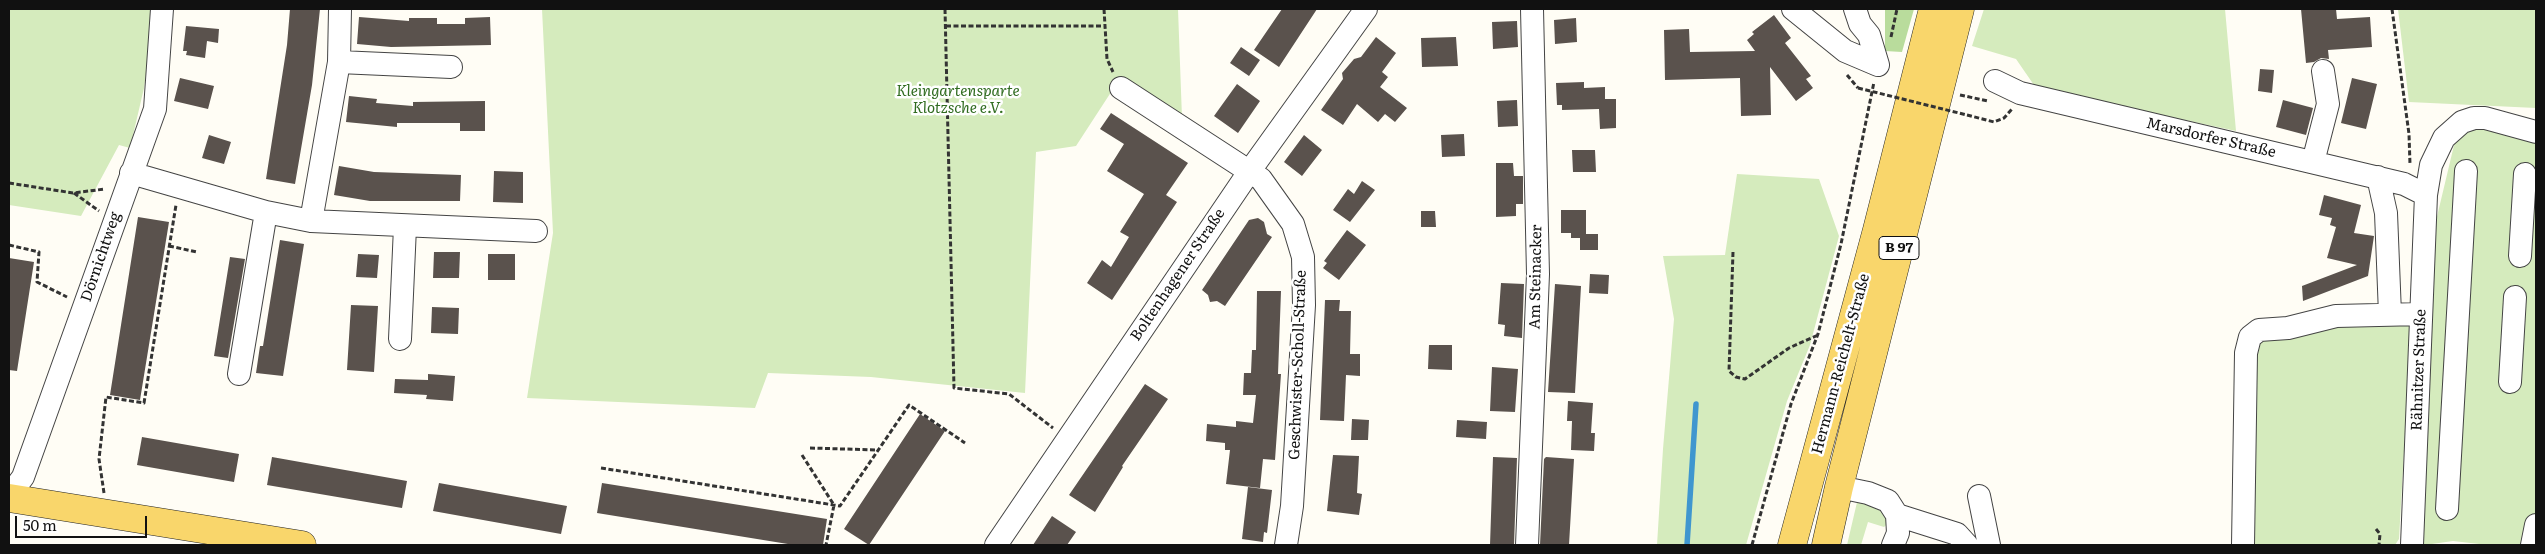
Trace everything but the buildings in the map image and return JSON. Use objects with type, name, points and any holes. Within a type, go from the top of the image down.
[{"type":"main road","name":"Hermann-Reichelt-Straße","points":[[1792,545],[1878,230],[1933,9]]},
{"type":"main road","name":"Hermann-Reichelt-Straße","points":[[1826,545],[1960,9]]},
{"type":"main road","points":[[9,497],[302,545]]},
{"type":"street","name":"Dörnichtweg","points":[[9,497],[24,477],[155,109],[162,9]]},
{"type":"street","points":[[312,221],[338,62],[340,9]]},
{"type":"street","name":"Boltenhagener Straße","points":[[996,545],[1249,172],[1366,9]]},
{"type":"street","name":"Am Steinacker","points":[[1527,545],[1538,274],[1532,9]]},
{"type":"street","points":[[1793,9],[1845,51],[1878,65]]},
{"type":"street","points":[[1855,9],[1860,24],[1869,35],[1878,65]]},
{"type":"street","points":[[338,62],[451,67]]},
{"type":"street","points":[[2313,162],[2328,104],[2323,71]]},
{"type":"street","name":"Geschwister-Scholl-Straße","points":[[1121,88],[1261,179],[1293,224],[1303,257],[1304,305],[1292,506],[1286,545]]},
{"type":"street","name":"Marsdorfer Straße","points":[[1995,92],[2020,93],[2378,177],[2404,184],[2426,195]]},
{"type":"street","name":"Rähnitzer Straße","points":[[2412,545],[2426,195],[2431,165],[2444,138],[2462,122],[2474,118],[2485,118],[2536,132]]},
{"type":"street","points":[[2447,509],[2466,171]]},
{"type":"street","points":[[131,173],[266,212],[312,221],[405,227],[536,231]]},
{"type":"street","points":[[2520,256],[2525,174]]},
{"type":"street","points":[[2378,177],[2386,213],[2390,314]]},
{"type":"street","points":[[239,374],[266,212]]},
{"type":"street","points":[[400,339],[405,227]]},
{"type":"street","points":[[2510,382],[2515,297]]},
{"type":"street","points":[[2243,545],[2246,353],[2250,337],[2259,330],[2288,328],[2336,316],[2421,314]]},
{"type":"street","points":[[1839,487],[1868,493],[1888,501],[1897,514],[1898,533],[1893,545]]},
{"type":"street","points":[[1979,496],[1990,545]]},
{"type":"street","points":[[1897,514],[1957,534],[1967,545]]},
{"type":"street","points":[[2532,545],[2536,525]]},
{"type":"path","points":[[945,9],[954,388],[1009,394],[1057,431]]},
{"type":"path","points":[[1104,9],[1107,59],[1121,88]]},
{"type":"path","points":[[2392,9],[2409,134],[2410,162],[2404,184]]},
{"type":"path","points":[[945,26],[1105,26]]},
{"type":"path","points":[[1752,545],[1792,404],[1818,334],[1841,244],[1878,65]]},
{"type":"path","points":[[1845,72],[1858,88],[1994,122],[2004,118]]},
{"type":"path","points":[[1956,93],[1995,92]]},
{"type":"path","points":[[2004,105],[2013,107]]},
{"type":"path","points":[[9,183],[73,192],[106,189]]},
{"type":"path","points":[[73,192],[105,216]]},
{"type":"path","points":[[104,493],[99,459],[106,397],[144,403],[177,198]]},
{"type":"path","points":[[9,245],[38,252],[37,282],[75,300]]},
{"type":"path","points":[[169,246],[197,252]]},
{"type":"path","points":[[1733,252],[1729,371],[1736,377],[1745,379],[1789,348],[1818,334]]},
{"type":"path","points":[[601,468],[840,506],[908,406],[965,443]]},
{"type":"path","points":[[810,448],[878,450]]},
{"type":"path","points":[[802,455],[834,505],[826,545]]},
{"type":"path","points":[[2376,529],[2380,534],[2379,545]]},
{"type":"green space","points":[[9,9],[155,9],[144,88],[130,148],[119,145],[81,216],[9,205]]},
{"type":"green space","name":"Kleingartensparte Klotzsche e.V.","points":[[542,9],[1178,9],[1182,118],[1117,83],[1076,146],[1036,152],[1025,393],[871,377],[768,373],[755,408],[527,398],[553,233]]},
{"type":"green space","points":[[1885,9],[1914,9],[1902,52],[1885,51]]},
{"type":"green space","points":[[1984,9],[2225,9],[2236,131],[2036,88],[2016,59],[1972,46]]},
{"type":"green space","points":[[2398,9],[2536,9],[2536,108],[2409,102]]},
{"type":"green space","points":[[2470,126],[2536,140],[2536,537],[2523,545],[2488,545],[2453,541],[2425,545],[2419,540],[2435,225],[2455,141]]},
{"type":"green space","points":[[1737,174],[1819,179],[1839,236],[1810,345],[1787,401],[1746,545],[1657,545],[1674,319],[1663,256],[1725,255]]},
{"type":"green space","points":[[2341,321],[2406,321],[2411,327],[2399,539],[2395,545],[2252,545],[2256,342]]},
{"type":"green space","points":[[1858,498],[1881,503],[1892,520],[1884,527],[1868,522],[1861,545],[1847,545]]},
{"type":"waterway","points":[[1687,545],[1696,404]]}]
